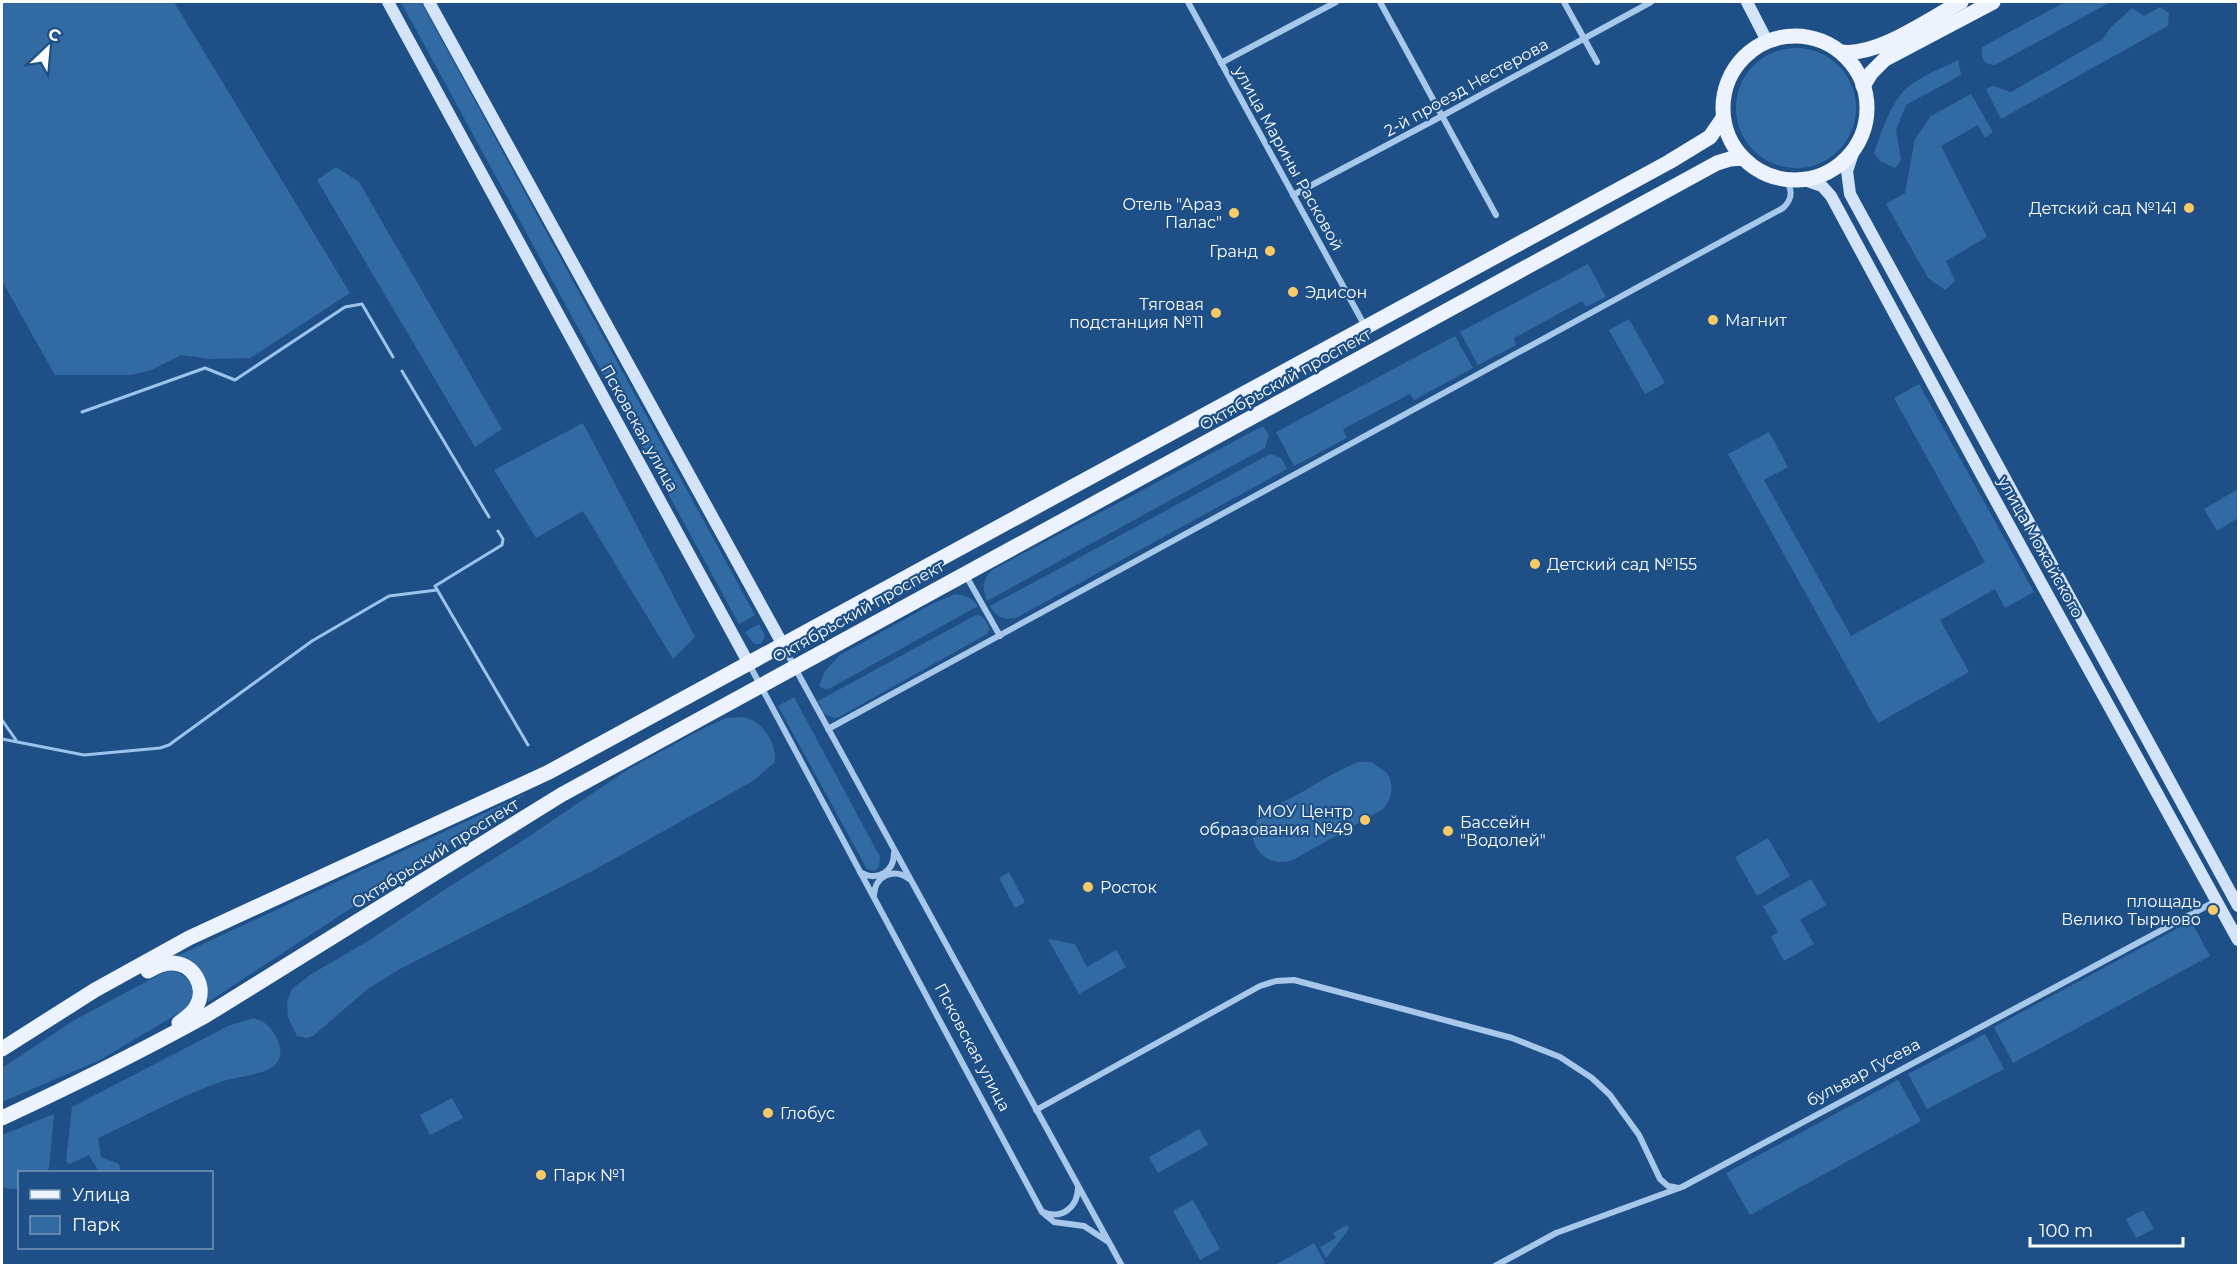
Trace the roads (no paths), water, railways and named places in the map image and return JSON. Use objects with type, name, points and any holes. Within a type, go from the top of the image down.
[{"type":"main road","name":"Псковская улица","points":[[388,2],[749,663]]},
{"type":"main road","name":"Псковская улица","points":[[429,2],[783,645]]},
{"type":"main road","points":[[1747,2],[1767,41]]},
{"type":"main road","points":[[1841,52],[1858,52],[1875,48],[1960,2]]},
{"type":"main road","points":[[1863,86],[1885,59],[1993,2]]},
{"type":"main road","points":[[1784,37],[1810,38],[1826,43],[1841,52],[1852,65],[1863,86],[1866,101],[1865,123],[1854,150],[1832,169],[1805,180],[1784,179],[1762,172],[1743,158],[1730,140],[1723,118],[1723,96],[1730,76],[1748,53],[1767,41],[1784,37]]},
{"type":"main road","name":"Октябрьский проспект","points":[[2,1049],[91,993],[189,938],[549,772],[1107,466],[1366,328],[1669,162],[1710,137],[1723,118]]},
{"type":"main road","name":"улица Можайского","points":[[1854,150],[1847,171],[1850,194],[2235,891],[2238,906]]},
{"type":"main road","name":"Октябрьский проспект","points":[[2,1118],[154,1045],[264,980],[561,795],[1708,168],[1724,161],[1743,158]]},
{"type":"main road","name":"улица Можайского","points":[[1805,180],[1822,186],[1834,200],[1986,483],[2238,940]]},
{"type":"main road","name":"бульвар Гусева","points":[[2217,901],[2235,891]]},
{"type":"main road","points":[[2,1040],[74,996],[116,986],[163,964],[177,963],[194,973],[199,982],[199,1001],[191,1013],[154,1045]]},
{"type":"street","name":"улица Марины Расковой","points":[[1188,2],[1366,328]]},
{"type":"street","points":[[1221,63],[1336,2]]},
{"type":"street","points":[[1380,2],[1496,215]]},
{"type":"street","points":[[1564,2],[1597,62]]},
{"type":"street","name":"2-й проезд Нестерова","points":[[1293,195],[1442,117],[1651,2]]},
{"type":"street","points":[[828,729],[1783,208],[1789,201],[1791,189],[1784,179]]},
{"type":"street","points":[[965,573],[1000,636]]},
{"type":"street","name":"Псковская улица","points":[[783,645],[1122,1266]]},
{"type":"street","name":"Псковская улица","points":[[749,663],[1042,1212],[1054,1222],[1084,1226],[1109,1243]]},
{"type":"street","points":[[860,872],[874,877],[886,872],[893,862],[892,847]]},
{"type":"street","points":[[874,898],[877,883],[886,875],[899,874],[912,882]]},
{"type":"street","name":"бульвар Гусева","points":[[1495,1266],[1556,1233],[1682,1187],[2217,901]]},
{"type":"street","points":[[1036,1110],[1260,986],[1280,980],[1294,980],[1512,1038],[1560,1057],[1592,1078],[1619,1106],[1639,1135],[1662,1182],[1671,1187],[1682,1187]]},
{"type":"street","points":[[1042,1212],[1058,1214],[1070,1209],[1077,1198],[1078,1186]]},
{"type":"waterway","points":[[82,412],[205,368],[235,380],[345,307],[362,304],[393,357]]},
{"type":"waterway","points":[[402,371],[489,517]]},
{"type":"waterway","points":[[498,531],[503,539],[502,545],[435,586],[528,745]]},
{"type":"waterway","points":[[2,739],[84,755],[160,748],[169,745],[312,641],[389,596],[437,590]]},
{"type":"waterway","points":[[2,720],[16,740]]},
{"type":"place","name":"Детский сад №141","points":[[2189,208]]},
{"type":"place","name":"Отель \"Араз Палас\"","points":[[1234,213]]},
{"type":"place","name":"Гранд","points":[[1270,251]]},
{"type":"place","name":"Эдисон","points":[[1293,292]]},
{"type":"place","name":"Тяговая подстанция №11","points":[[1216,313]]},
{"type":"place","name":"Магнит","points":[[1713,320]]},
{"type":"place","name":"Детский сад №155","points":[[1535,564]]},
{"type":"place","name":"МОУ Центр образования №49","points":[[1365,820]]},
{"type":"place","name":"Бассейн \"Водолей\"","points":[[1448,831]]},
{"type":"place","name":"Росток","points":[[1088,887]]},
{"type":"place","name":"площадь Велико Тырново","points":[[2213,910]]},
{"type":"place","name":"Глобус","points":[[768,1113]]},
{"type":"place","name":"Парк №1","points":[[541,1175]]}]
